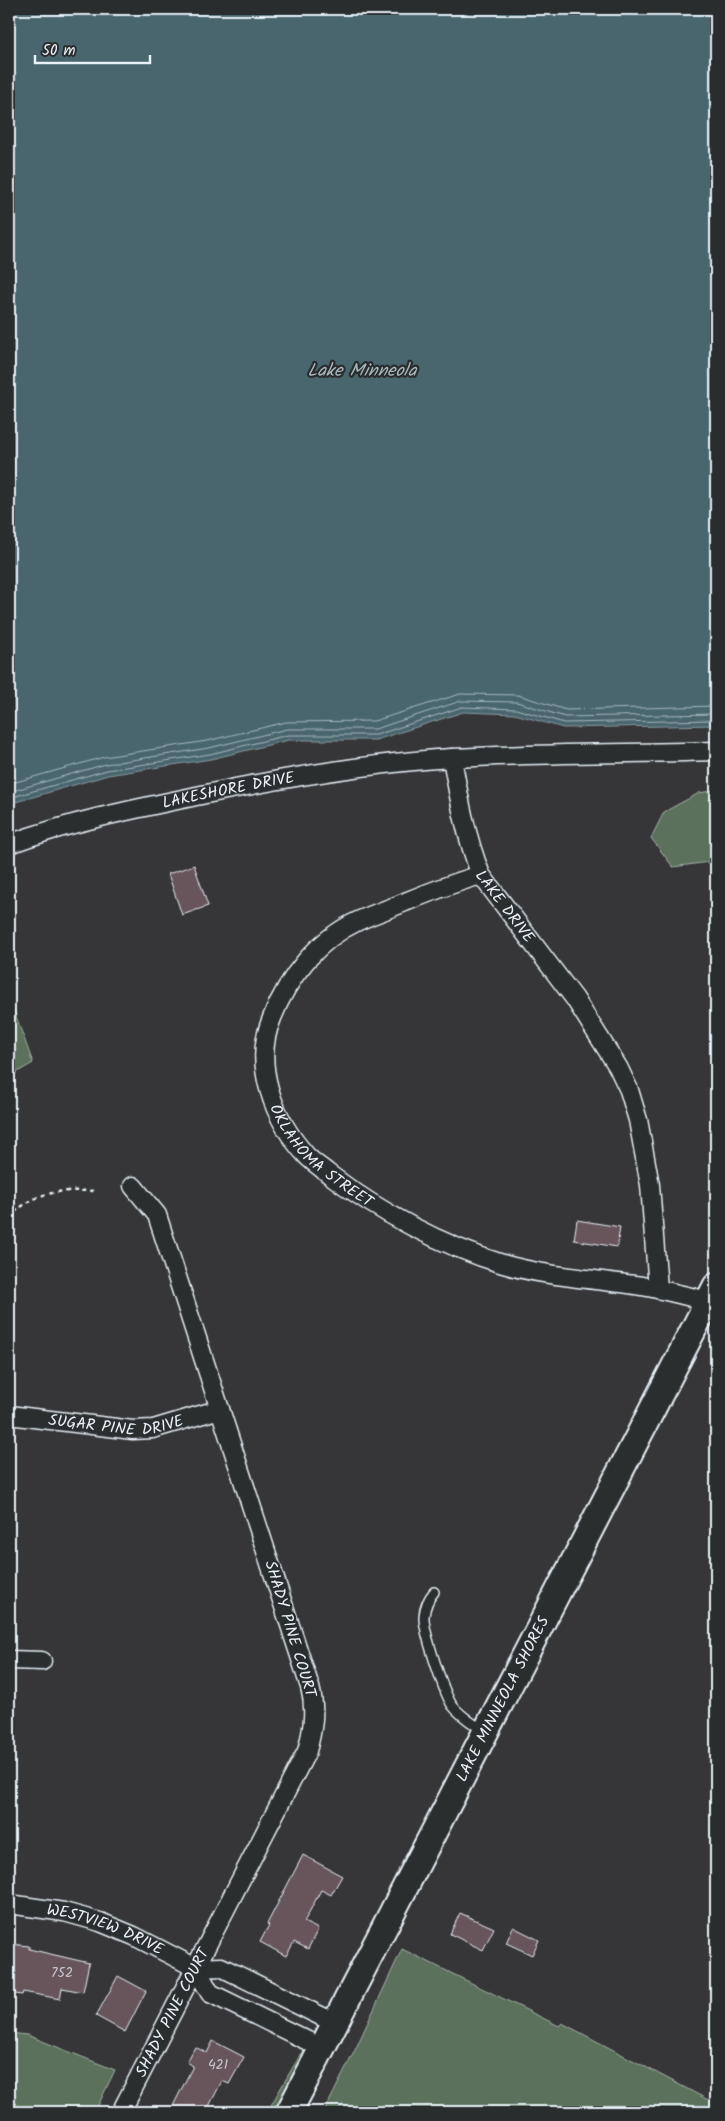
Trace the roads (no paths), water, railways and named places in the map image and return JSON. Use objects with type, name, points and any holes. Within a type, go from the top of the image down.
[{"type":"main road","name":"LAKE MINNEOLA SHORES","points":[[289,2112],[714,1291]]},
{"type":"street","points":[[452,758],[716,751]]},
{"type":"street","name":"LAKESHORE DRIVE","points":[[9,844],[48,830],[103,815],[287,778],[347,768],[452,758]]},
{"type":"street","name":"LAKE DRIVE","points":[[452,758],[462,813],[472,853],[482,875],[575,999],[618,1067],[629,1090],[638,1120],[650,1185],[658,1289]]},
{"type":"street","name":"OKLAHOMA STREET","points":[[482,875],[357,921],[336,933],[317,949],[296,972],[280,998],[270,1020],[263,1054],[270,1092],[290,1134],[307,1156],[341,1183],[382,1209],[447,1243],[502,1264],[528,1270],[658,1289],[714,1291]]},
{"type":"street","name":"SHADY PINE COURT","points":[[121,2112],[307,1751],[314,1709],[310,1686],[158,1215],[133,1186]]},
{"type":"street","name":"SUGAR PINE DRIVE","points":[[9,1415],[133,1430],[153,1430],[220,1409]]},
{"type":"street","points":[[9,1660],[42,1661]]},
{"type":"street","name":"WESTVIEW DRIVE","points":[[9,1904],[64,1912],[100,1922],[134,1936],[196,1968],[221,1967],[335,2023]]},
{"type":"street","points":[[196,1968],[210,1993],[322,2048]]},
{"type":"street","points":[[250,2012],[263,1987]]},
{"type":"lane","points":[[434,1592],[428,1600],[425,1609],[424,1625],[448,1696],[456,1710],[485,1732]]},
{"type":"water","name":"Lake Minneola","points":[[9,9],[716,9],[716,725],[563,728],[515,714],[463,712],[376,740],[289,740],[211,759],[108,775],[9,804]]}]
